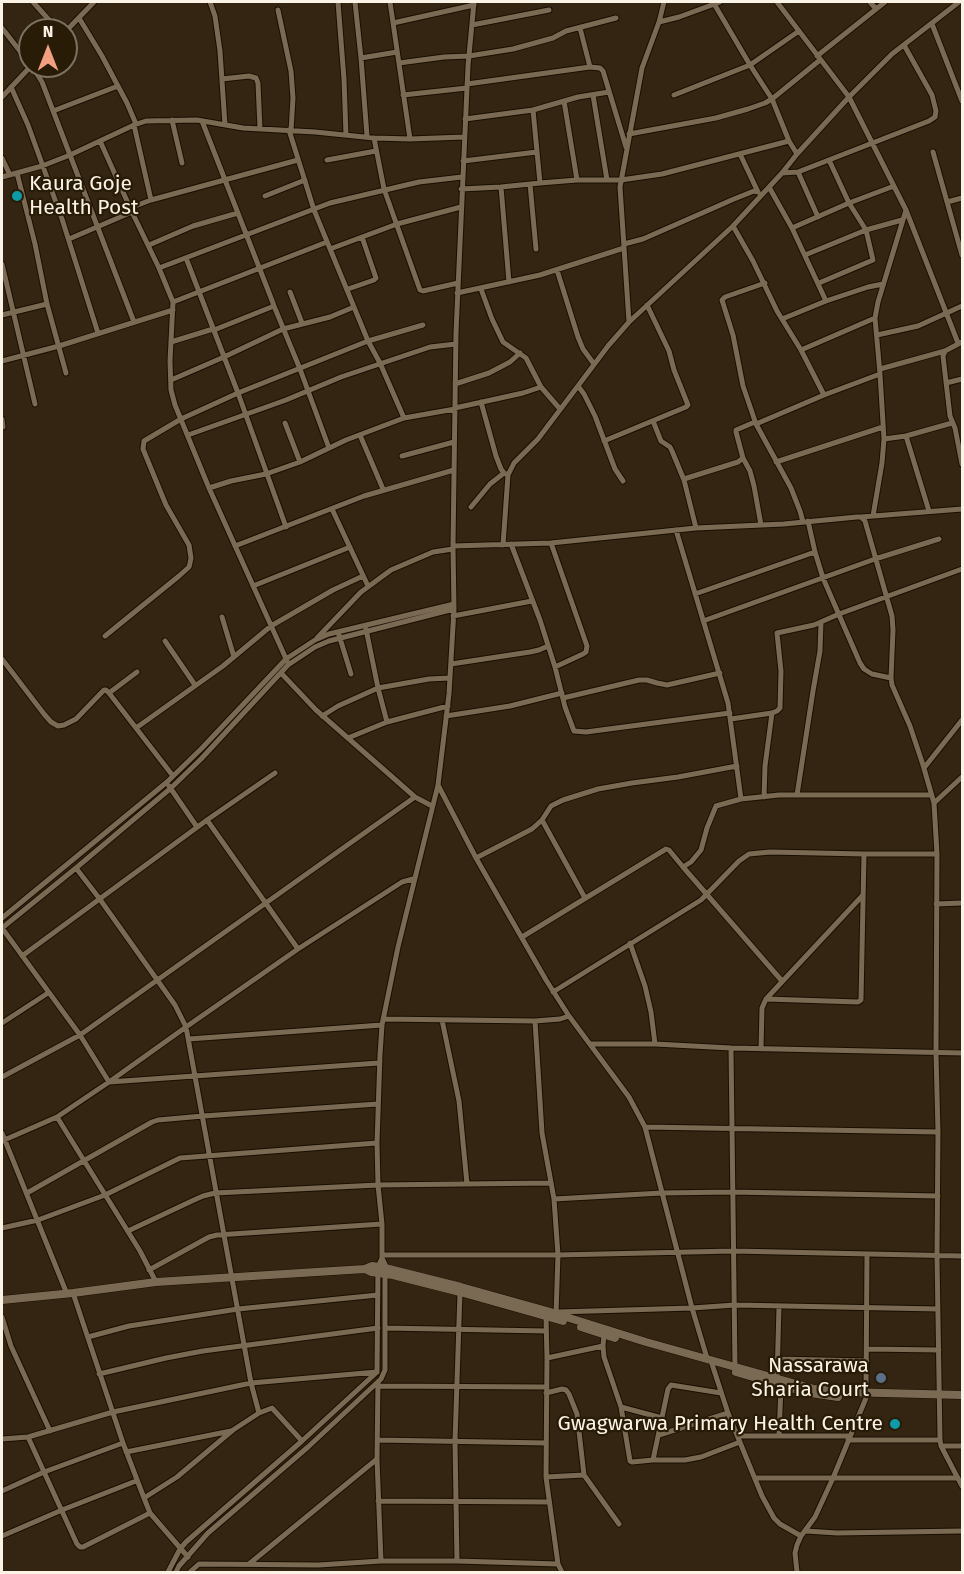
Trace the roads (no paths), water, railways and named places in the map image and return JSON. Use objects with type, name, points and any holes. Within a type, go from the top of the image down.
[{"type":"street","points":[[33,2],[47,18]]},
{"type":"street","points":[[84,2],[88,8]]},
{"type":"street","points":[[94,2],[79,18],[118,86],[135,124],[151,200]]},
{"type":"street","points":[[210,2],[215,16],[220,51],[225,125]]},
{"type":"street","points":[[338,2],[346,135]]},
{"type":"street","points":[[355,2],[367,136]]},
{"type":"street","points":[[390,2],[410,139]]},
{"type":"street","points":[[629,322],[620,188],[642,68],[664,2]]},
{"type":"street","points":[[659,22],[679,17],[716,2],[750,65],[772,99],[789,141],[797,154]]},
{"type":"street","points":[[761,525],[754,486],[743,458],[736,430],[880,371],[945,351],[960,342],[906,210],[849,97],[777,2]]},
{"type":"street","points":[[870,2],[876,9]]},
{"type":"street","points":[[629,134],[716,118],[772,99],[885,2]]},
{"type":"street","points":[[471,507],[489,484],[506,474],[538,439],[608,345],[629,322],[733,226],[760,193],[769,187],[849,97],[892,54],[932,24],[952,4],[959,2]]},
{"type":"street","points":[[176,1572],[208,1533],[378,1384],[385,1370],[386,1328],[377,1143],[379,1063],[383,1022],[413,879],[438,785],[448,706],[454,610],[457,293],[465,119],[474,3],[393,23]]},
{"type":"street","points":[[278,10],[291,71],[293,98],[290,130],[298,160],[314,210],[368,341],[405,418]]},
{"type":"street","points":[[472,25],[549,10]]},
{"type":"street","points":[[399,63],[513,49],[559,36],[566,31],[616,18]]},
{"type":"street","points":[[932,24],[963,101]]},
{"type":"street","points":[[580,27],[590,67]]},
{"type":"street","points":[[2,28],[18,48]]},
{"type":"street","points":[[674,94],[750,65],[799,31]]},
{"type":"street","points":[[782,173],[798,172],[935,117],[932,95],[904,45]]},
{"type":"street","points":[[361,58],[397,52]]},
{"type":"street","points":[[403,95],[597,67],[603,71],[627,148]]},
{"type":"street","points":[[222,79],[249,76],[256,78],[260,129]]},
{"type":"street","points":[[2,97],[19,78]]},
{"type":"street","points":[[39,78],[134,322]]},
{"type":"street","points":[[53,111],[118,86]]},
{"type":"street","points":[[11,87],[28,125],[69,239],[98,333]]},
{"type":"street","points":[[465,119],[533,110],[609,92]]},
{"type":"street","points":[[593,94],[607,180]]},
{"type":"street","points":[[564,101],[577,180]]},
{"type":"street","points":[[533,110],[540,183]]},
{"type":"street","points":[[172,120],[182,163]]},
{"type":"street","points":[[2,177],[42,166],[146,121],[202,121],[260,129],[374,138],[464,137]]},
{"type":"street","points":[[202,121],[272,296],[329,448]]},
{"type":"street","points":[[374,138],[384,189],[420,291],[458,283]]},
{"type":"street","points":[[100,141],[173,302],[170,361],[173,400],[209,488],[287,662]]},
{"type":"street","points":[[461,189],[577,180],[621,180],[662,174],[789,141]]},
{"type":"street","points":[[327,160],[376,151]]},
{"type":"street","points":[[463,161],[537,152]]},
{"type":"street","points":[[933,152],[963,255]]},
{"type":"street","points":[[740,154],[760,193]]},
{"type":"street","points":[[2,158],[10,175]]},
{"type":"street","points":[[69,239],[151,200],[298,160]]},
{"type":"street","points":[[819,283],[873,260],[866,230],[849,203],[829,160]]},
{"type":"street","points":[[798,172],[818,217]]},
{"type":"street","points":[[17,173],[47,304],[66,373]]},
{"type":"street","points":[[159,268],[330,203],[419,182],[462,177]]},
{"type":"street","points":[[265,196],[305,180]]},
{"type":"street","points":[[530,184],[536,249]]},
{"type":"street","points":[[792,228],[894,186]]},
{"type":"street","points":[[501,187],[509,282]]},
{"type":"street","points":[[769,187],[806,255],[826,301]]},
{"type":"street","points":[[457,293],[557,270],[643,239],[749,193],[760,193]]},
{"type":"street","points":[[947,202],[963,198]]},
{"type":"street","points":[[330,249],[397,224],[461,207]]},
{"type":"street","points":[[873,516],[884,439],[875,318],[906,210]]},
{"type":"street","points":[[149,245],[193,226],[238,213]]},
{"type":"street","points":[[806,255],[866,230],[902,220]]},
{"type":"street","points":[[733,226],[824,395]]},
{"type":"street","points":[[348,289],[376,278],[362,237]]},
{"type":"street","points":[[173,302],[327,242]]},
{"type":"street","points":[[186,258],[286,527]]},
{"type":"street","points":[[2,264],[35,404]]},
{"type":"street","points":[[557,270],[583,350],[594,364]]},
{"type":"street","points":[[765,283],[722,300],[733,335],[743,386],[755,423],[791,488],[805,522],[823,578],[864,669],[872,674],[891,678]]},
{"type":"street","points":[[782,319],[826,301],[884,284]]},
{"type":"street","points":[[481,289],[503,342],[526,358],[541,387],[560,409]]},
{"type":"street","points":[[290,292],[302,324]]},
{"type":"street","points":[[2,315],[47,304]]},
{"type":"street","points":[[604,441],[688,405],[669,351],[647,305]]},
{"type":"street","points":[[171,342],[274,306]]},
{"type":"street","points":[[171,380],[283,329],[330,317],[354,306]]},
{"type":"street","points":[[877,335],[918,326],[963,306]]},
{"type":"street","points":[[2,362],[173,309]]},
{"type":"street","points":[[801,350],[875,318]]},
{"type":"street","points":[[105,636],[189,567],[191,558],[189,545],[166,505],[143,449],[144,441],[181,419],[238,393],[368,341],[423,325]]},
{"type":"street","points":[[188,435],[380,363],[430,347],[456,344]]},
{"type":"street","points":[[945,351],[943,356],[946,383],[963,464]]},
{"type":"street","points":[[455,384],[479,377],[510,363],[520,353]]},
{"type":"street","points":[[946,383],[963,380]]},
{"type":"street","points":[[578,386],[596,416],[615,468],[623,481]]},
{"type":"street","points":[[209,488],[266,474],[300,462],[405,418],[455,409],[541,387]]},
{"type":"street","points":[[481,402],[496,456],[506,474],[503,544]]},
{"type":"street","points":[[2,419],[3,426]]},
{"type":"street","points":[[653,421],[661,441],[670,447],[684,480],[696,528]]},
{"type":"street","points":[[285,423],[300,462]]},
{"type":"street","points":[[884,439],[953,425],[963,426]]},
{"type":"street","points":[[776,462],[883,427]]},
{"type":"street","points":[[360,435],[383,489]]},
{"type":"street","points":[[906,436],[929,511]]},
{"type":"street","points":[[402,456],[454,442]]},
{"type":"street","points":[[684,480],[738,462],[743,458]]},
{"type":"street","points":[[235,546],[383,489],[454,470]]},
{"type":"street","points":[[332,509],[368,586]]},
{"type":"street","points":[[2,918],[167,782],[287,662],[315,640],[368,586],[405,563],[434,552],[453,548],[551,543],[696,528],[963,509]]},
{"type":"street","points":[[861,517],[865,521],[892,616],[891,678],[895,693],[910,726],[934,802],[937,854],[937,1256],[940,1443],[963,1486]]},
{"type":"street","points":[[676,530],[720,673],[730,716],[741,799]]},
{"type":"street","points":[[703,621],[875,559],[939,539]]},
{"type":"street","points":[[551,543],[587,646],[583,654],[555,667]]},
{"type":"street","points":[[511,544],[555,667],[570,722],[576,732],[777,711],[780,708],[781,698],[777,633],[821,622],[963,569]]},
{"type":"street","points":[[253,586],[350,548]]},
{"type":"street","points":[[695,594],[815,552]]},
{"type":"street","points":[[136,728],[234,657],[271,626],[333,590],[363,576]]},
{"type":"street","points":[[315,640],[366,627],[454,610],[532,601]]},
{"type":"street","points":[[222,617],[234,657]]},
{"type":"street","points":[[797,795],[820,651],[821,622]]},
{"type":"street","points":[[366,627],[387,722]]},
{"type":"street","points":[[109,1082],[80,1035],[2,928],[171,788],[201,759],[280,673],[287,662],[338,634]]},
{"type":"street","points":[[338,634],[351,674]]},
{"type":"street","points":[[165,641],[195,685]]},
{"type":"street","points":[[451,664],[530,652],[548,646]]},
{"type":"street","points":[[2,659],[54,725],[64,725],[76,719],[106,690],[173,776]]},
{"type":"street","points":[[109,693],[137,672]]},
{"type":"street","points":[[280,673],[322,716],[415,797],[432,806]]},
{"type":"street","points":[[446,716],[510,706],[639,680],[667,685],[720,673]]},
{"type":"street","points":[[322,716],[378,688],[429,679],[450,678]]},
{"type":"street","points":[[348,738],[387,722],[448,706]]},
{"type":"street","points":[[764,797],[765,766],[772,713]]},
{"type":"street","points":[[924,768],[963,720]]},
{"type":"street","points":[[476,858],[523,834],[542,820],[551,806],[563,800],[598,789],[737,766]]},
{"type":"street","points":[[22,956],[275,772]]},
{"type":"street","points":[[934,802],[963,777]]},
{"type":"street","points":[[167,782],[197,827]]},
{"type":"street","points":[[438,785],[476,858],[553,992],[629,1097],[645,1127],[692,1308],[728,1413],[762,1496],[774,1518],[780,1524],[804,1533],[963,1532]]},
{"type":"street","points":[[683,867],[691,862],[701,850],[716,806],[741,799],[797,795],[931,795]]},
{"type":"street","points":[[2,1077],[80,1035],[415,797]]},
{"type":"street","points":[[207,820],[298,949]]},
{"type":"street","points":[[542,820],[585,898]]},
{"type":"street","points":[[522,937],[666,849],[782,981]]},
{"type":"street","points":[[553,992],[701,900],[739,861],[749,854],[756,852],[937,854]]},
{"type":"street","points":[[766,999],[858,1002],[861,1000],[864,854]]},
{"type":"street","points":[[75,868],[175,1005],[186,1027],[250,1383],[259,1413]]},
{"type":"street","points":[[3,1141],[57,1117],[298,949],[402,882],[413,879]]},
{"type":"street","points":[[761,1048],[762,1008],[766,999],[863,895]]},
{"type":"street","points":[[936,904],[963,903]]},
{"type":"street","points":[[630,943],[647,995],[655,1044]]},
{"type":"street","points":[[2,1023],[48,993]]},
{"type":"street","points":[[189,1039],[383,1022],[535,1021],[569,1016]]},
{"type":"street","points":[[442,1020],[459,1101],[467,1184]]},
{"type":"street","points":[[535,1021],[543,1133],[554,1199],[558,1255],[556,1315]]},
{"type":"street","points":[[590,1044],[963,1053]]},
{"type":"street","points":[[731,1048],[735,1366]]},
{"type":"street","points":[[109,1082],[379,1063]]},
{"type":"street","points":[[27,1193],[152,1122],[203,1116],[378,1104]]},
{"type":"street","points":[[57,1117],[128,1231],[156,1282]]},
{"type":"street","points":[[645,1127],[938,1132]]},
{"type":"street","points":[[2,1133],[3,1141],[88,1337],[136,1481],[150,1513],[188,1557]]},
{"type":"street","points":[[2,1228],[38,1220],[105,1195],[180,1158],[377,1143]]},
{"type":"street","points":[[128,1231],[203,1196],[215,1193],[378,1185],[551,1183]]},
{"type":"street","points":[[554,1199],[732,1192],[938,1196]]},
{"type":"street","points":[[149,1270],[217,1234],[382,1224]]},
{"type":"street","points":[[382,1256],[733,1251],[963,1256]]},
{"type":"street","points":[[797,1572],[795,1553],[833,1478],[866,1395],[867,1254]]},
{"type":"street","points":[[2,1300],[70,1294],[156,1282],[365,1269],[382,1270],[461,1287],[814,1394],[939,1397],[963,1400]]},
{"type":"street","points":[[382,1270],[546,1316],[735,1305],[938,1309]]},
{"type":"street","points":[[168,1572],[186,1542],[377,1372],[378,1295],[382,1270]]},
{"type":"street","points":[[456,1561],[454,1441],[460,1292]]},
{"type":"street","points":[[88,1337],[129,1326],[238,1309],[378,1295]]},
{"type":"street","points":[[778,1306],[779,1436]]},
{"type":"street","points":[[556,1315],[603,1334],[735,1366],[779,1383]]},
{"type":"street","points":[[546,1316],[546,1477],[558,1564],[562,1572]]},
{"type":"street","points":[[2,1317],[3,1330],[50,1431]]},
{"type":"street","points":[[99,1374],[166,1358],[244,1345],[378,1328]]},
{"type":"street","points":[[386,1328],[546,1331]]},
{"type":"street","points":[[603,1334],[604,1357],[621,1407],[630,1461],[633,1463],[653,1460],[677,1461],[701,1457],[739,1439],[779,1436],[849,1438],[963,1446]]},
{"type":"street","points":[[547,1358],[603,1346]]},
{"type":"street","points":[[867,1349],[939,1350]]},
{"type":"street","points":[[777,1359],[867,1361]]},
{"type":"street","points":[[2,1439],[28,1437],[113,1412],[250,1383],[377,1372]]},
{"type":"street","points":[[378,1384],[566,1390],[577,1414],[584,1475],[619,1524]]},
{"type":"street","points":[[378,1384],[377,1459],[381,1561]]},
{"type":"street","points":[[653,1460],[670,1385],[721,1393]]},
{"type":"street","points":[[939,1397],[963,1395]]},
{"type":"street","points":[[621,1407],[662,1418]]},
{"type":"street","points":[[144,1498],[177,1477],[233,1430],[259,1413],[272,1408],[302,1441]]},
{"type":"street","points":[[659,1435],[728,1413]]},
{"type":"street","points":[[126,1452],[233,1430]]},
{"type":"street","points":[[28,1437],[80,1547],[150,1513]]},
{"type":"street","points":[[378,1440],[546,1443]]},
{"type":"street","points":[[2,1491],[44,1472],[123,1443]]},
{"type":"street","points":[[249,1564],[377,1459]]},
{"type":"street","points":[[546,1477],[584,1475]]},
{"type":"street","points":[[755,1478],[958,1478]]},
{"type":"street","points":[[2,1536],[136,1481]]},
{"type":"street","points":[[378,1500],[549,1502]]},
{"type":"street","points":[[190,1572],[199,1564],[319,1565],[381,1561],[558,1564]]},
{"type":"place","name":"Kaura Goje Health Post","points":[[17,196]]},
{"type":"place","name":"Nassarawa Sharia Court","points":[[881,1378]]},
{"type":"place","name":"Gwagwarwa Primary Health Centre","points":[[895,1424]]}]
